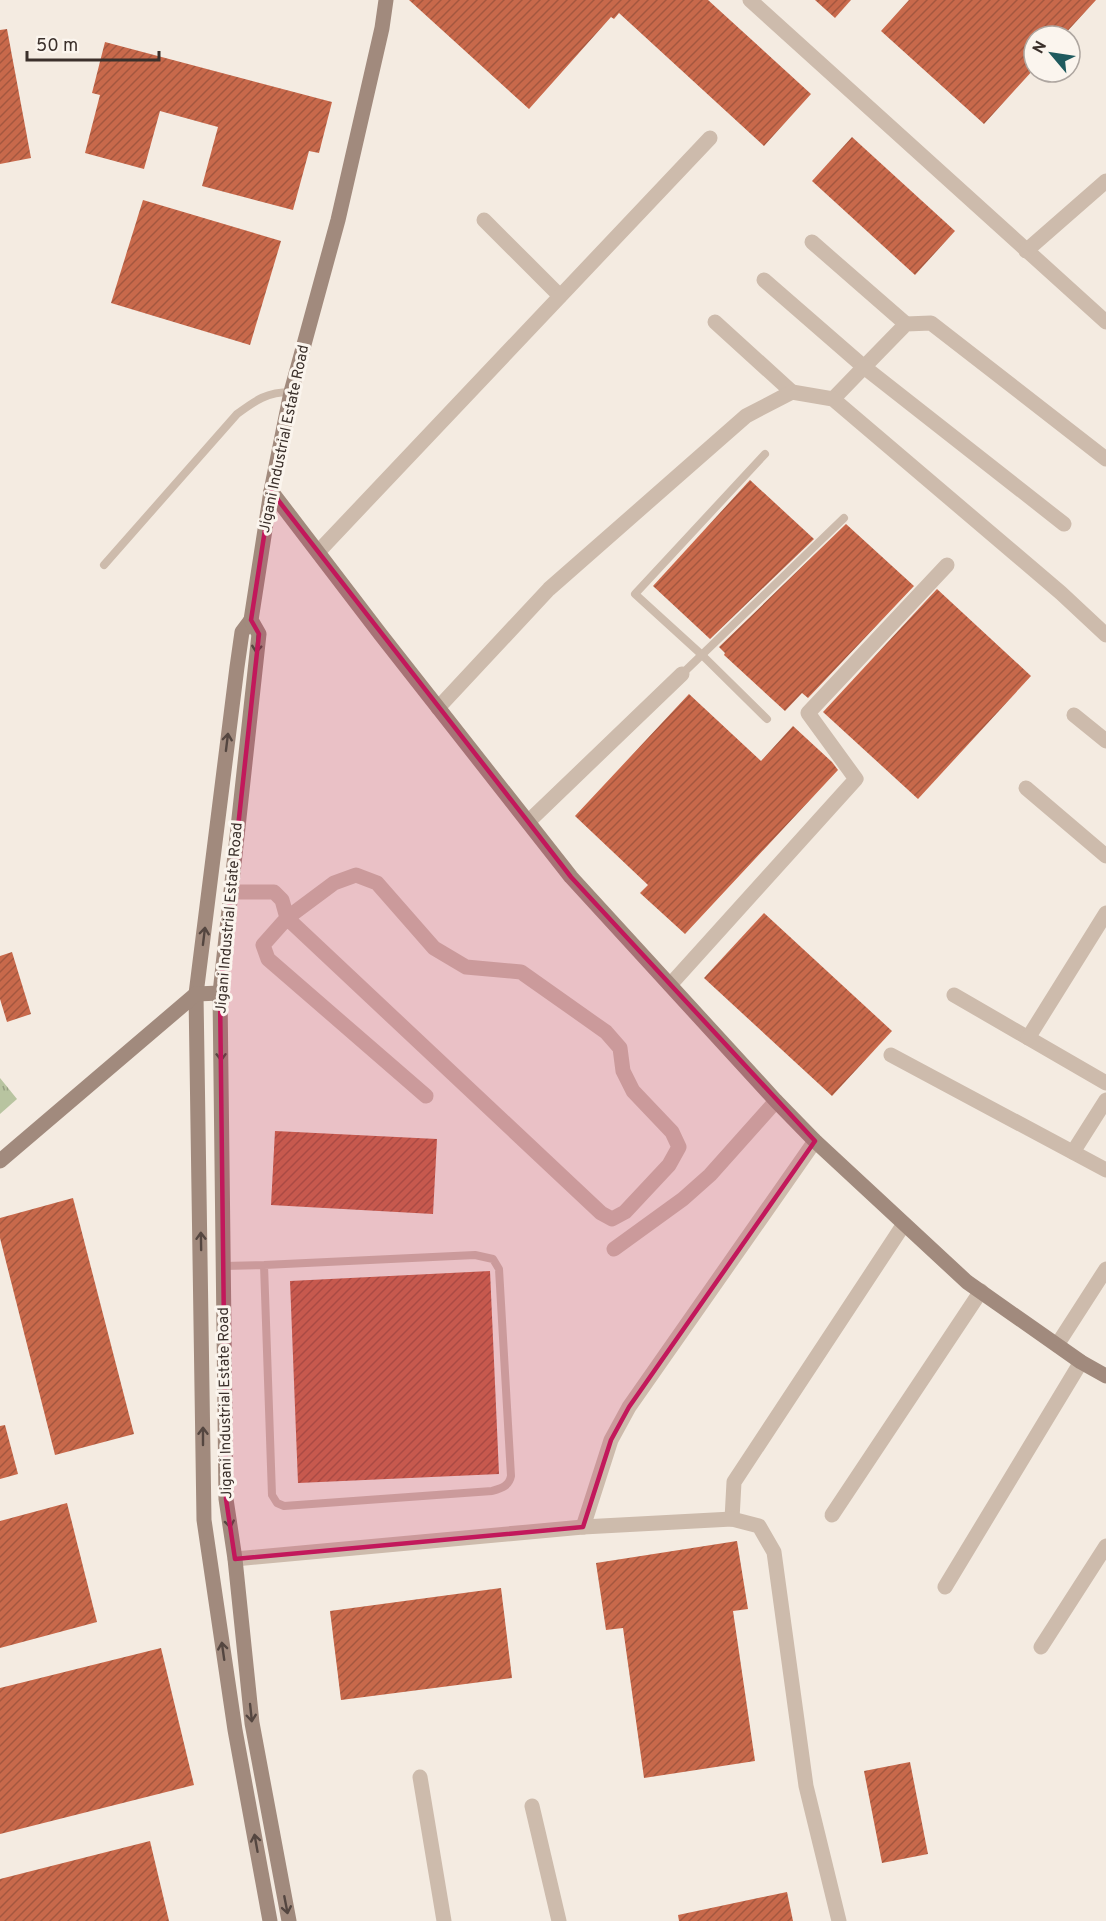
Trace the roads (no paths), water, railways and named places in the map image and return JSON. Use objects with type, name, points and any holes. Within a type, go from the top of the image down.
[{"type":"main road","name":"Jigani Industrial Estate Road","points":[[270,1921],[235,1730],[204,1520],[196,994],[242,632],[250,620],[271,491],[291,392],[338,220],[382,28],[386,0]]},
{"type":"main road","points":[[271,491],[571,877],[776,1101],[815,1141],[966,1282],[1081,1362],[1106,1376]]},
{"type":"main road","name":"Jigani Industrial Estate Road","points":[[250,620],[259,634],[220,993],[226,1499],[236,1559],[252,1724],[289,1921]]},
{"type":"main road","points":[[0,1161],[196,994],[220,993]]},
{"type":"street","points":[[750,0],[1106,322]]},
{"type":"street","points":[[318,552],[710,138]]},
{"type":"street","points":[[1026,251],[1106,181]]},
{"type":"street","points":[[484,220],[560,296]]},
{"type":"street","points":[[812,242],[906,324]]},
{"type":"street","points":[[764,280],[864,367],[1064,524]]},
{"type":"street","points":[[715,322],[792,392],[832,399],[1061,592],[1106,635]]},
{"type":"street","points":[[832,399],[906,324],[931,323],[1106,459]]},
{"type":"street","points":[[438,708],[549,589],[746,416],[792,392]]},
{"type":"street","points":[[670,985],[856,779],[808,713],[947,565]]},
{"type":"street","points":[[528,822],[682,674]]},
{"type":"street","points":[[1074,714],[1106,741]]},
{"type":"street","points":[[1026,788],[1106,856]]},
{"type":"street","points":[[232,892],[274,892],[282,900],[287,918],[600,1213],[612,1219],[625,1212],[669,1165],[679,1147],[672,1132],[633,1091],[623,1071],[620,1048],[606,1032],[521,972],[466,967],[434,948],[377,883],[356,875],[334,882],[287,918],[263,945],[268,958],[426,1096]]},
{"type":"street","points":[[1028,1038],[1106,913]]},
{"type":"street","points":[[954,995],[1106,1083]]},
{"type":"street","points":[[891,1055],[1106,1170]]},
{"type":"street","points":[[1073,1152],[1106,1100]]},
{"type":"street","points":[[614,1249],[683,1199],[710,1175],[776,1101]]},
{"type":"street","points":[[583,1527],[611,1440],[629,1407],[815,1141]]},
{"type":"street","points":[[732,1519],[734,1482],[904,1224]]},
{"type":"street","points":[[1057,1345],[1106,1269]]},
{"type":"street","points":[[832,1515],[981,1291]]},
{"type":"street","points":[[945,1587],[1081,1362]]},
{"type":"street","points":[[236,1559],[583,1527],[732,1519],[759,1526],[774,1552],[806,1786],[839,1921]]},
{"type":"street","points":[[1041,1647],[1106,1546]]},
{"type":"street","points":[[420,1777],[444,1921]]},
{"type":"street","points":[[532,1806],[559,1921]]},
{"type":"lane","points":[[104,565],[237,414],[257,399],[279,392],[291,392]]},
{"type":"lane","points":[[765,454],[635,593],[767,718]]},
{"type":"lane","points":[[682,674],[844,518]]},
{"type":"lane","points":[[223,1266],[475,1255],[493,1259],[499,1269],[510,1482],[504,1488],[492,1491],[284,1506],[277,1503],[272,1495],[264,1265]]}]
